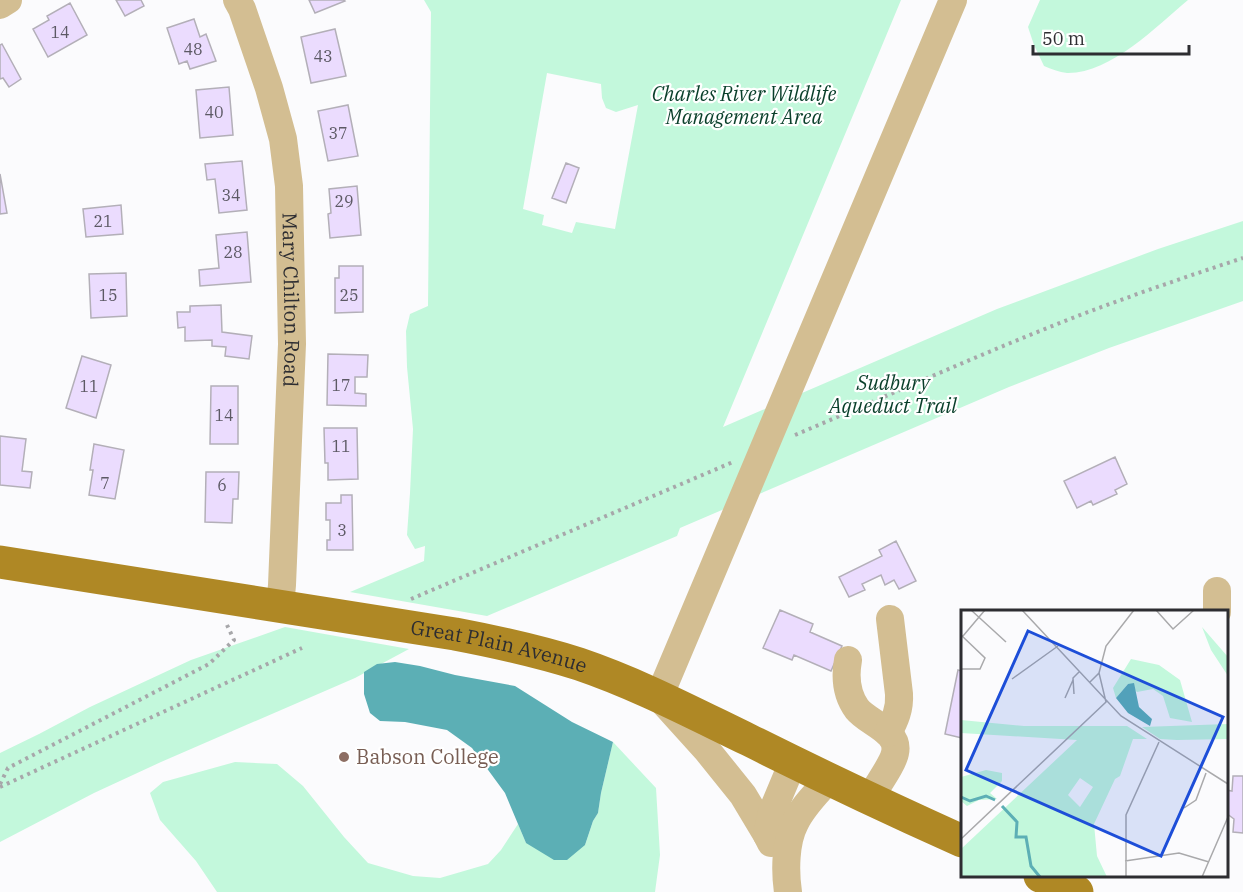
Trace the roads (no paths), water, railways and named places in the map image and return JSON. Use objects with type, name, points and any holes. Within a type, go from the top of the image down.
[{"type":"main road","name":"Great Plain Avenue","points":[[0,562],[455,634],[518,647],[578,664],[659,697],[961,840]]},
{"type":"street","points":[[0,5],[8,0]]},
{"type":"street","name":"Mary Chilton Road","points":[[237,0],[269,88],[283,139],[289,186],[292,344],[280,606]]},
{"type":"street","points":[[787,882],[767,835],[743,795],[706,749],[659,697],[953,0]]},
{"type":"street","points":[[888,733],[900,704],[890,619]]},
{"type":"street","points":[[848,660],[846,683],[853,702],[864,716],[888,733],[894,741],[896,751],[870,798]]},
{"type":"street","points":[[767,835],[772,812],[793,762]]},
{"type":"street","points":[[787,882],[789,842],[794,825],[808,803],[829,779]]},
{"type":"water","points":[[395,662],[515,686],[572,722],[613,742],[598,813],[585,845],[567,860],[554,860],[526,843],[505,793],[472,748],[447,730],[405,722],[380,721],[370,713],[364,694],[364,672],[377,664]]},
{"type":"place","name":"Babson College","points":[[344,757]]},
{"type":"park label","name":"Charles River Wildlife Management Area","points":[[744,106]]},
{"type":"park label","name":"Sudbury Aqueduct Trail","points":[[893,394]]}]
